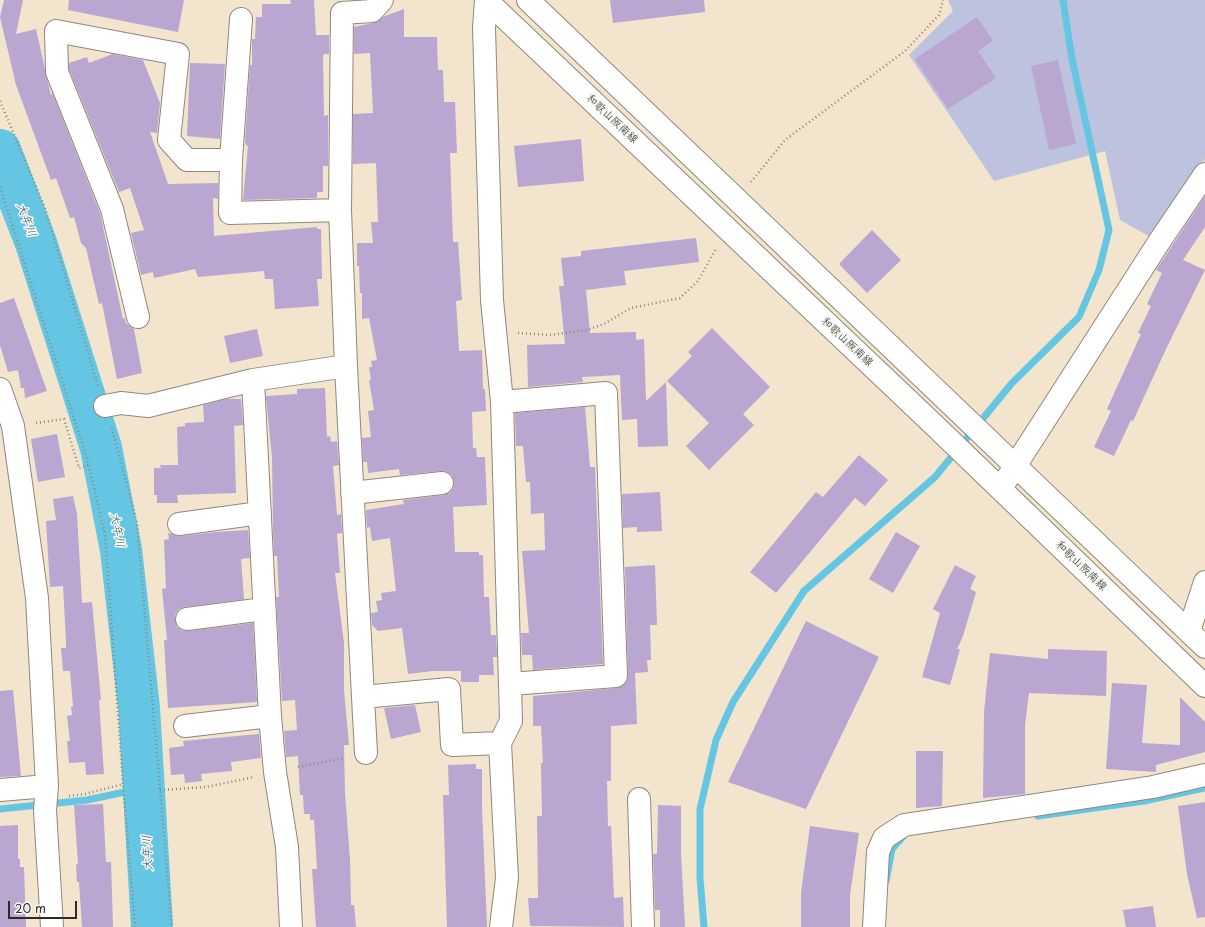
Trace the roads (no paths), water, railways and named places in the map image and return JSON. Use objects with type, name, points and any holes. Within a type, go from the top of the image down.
[{"type":"street","points":[[366,753],[352,493],[340,210],[342,13],[372,11],[382,0]]},
{"type":"street","points":[[486,0],[485,36],[492,300],[502,402],[511,721],[500,743],[507,878],[501,927]]},
{"type":"street","name":"和歌山阪南線","points":[[486,0],[722,235],[933,424],[1205,686]]},
{"type":"street","points":[[528,0],[745,196],[949,401],[1205,647]]},
{"type":"street","points":[[241,19],[231,160],[230,213],[340,210]]},
{"type":"street","points":[[138,317],[112,209],[57,72],[56,30],[178,54],[169,140],[187,160],[231,160]]},
{"type":"street","points":[[1001,488],[1159,242],[1205,174]]},
{"type":"street","points":[[722,235],[745,196]]},
{"type":"street","points":[[105,406],[121,403],[148,406],[253,380],[346,366]]},
{"type":"street","points":[[253,380],[270,716],[275,772],[287,847],[291,927]]},
{"type":"street","points":[[0,389],[13,426],[37,598],[46,792],[45,810],[52,927]]},
{"type":"street","points":[[502,402],[606,393],[616,676],[510,684]]},
{"type":"street","points":[[352,493],[442,483]]},
{"type":"street","points":[[179,524],[260,513]]},
{"type":"street","points":[[1189,631],[1205,582]]},
{"type":"street","points":[[187,619],[264,610]]},
{"type":"street","points":[[363,697],[449,689],[452,745],[500,743]]},
{"type":"street","points":[[185,726],[270,716]]},
{"type":"street","points":[[874,927],[878,852],[884,838],[904,825],[1153,787],[1205,775]]},
{"type":"street","points":[[0,790],[46,792]]},
{"type":"street","points":[[639,799],[643,927]]},
{"type":"waterway","points":[[704,927],[700,878],[700,809],[716,740],[733,702],[804,591],[935,477],[1012,383],[1079,317],[1099,270],[1109,230],[1072,59],[1063,0]]},
{"type":"waterway","name":"大年川","points":[[0,150],[36,243],[101,448],[121,550],[139,708],[152,927]]},
{"type":"waterway","points":[[0,809],[87,800],[144,788]]},
{"type":"waterway","points":[[1038,816],[1144,801],[1205,788]]},
{"type":"waterway","points":[[886,881],[892,849],[903,837]]}]
